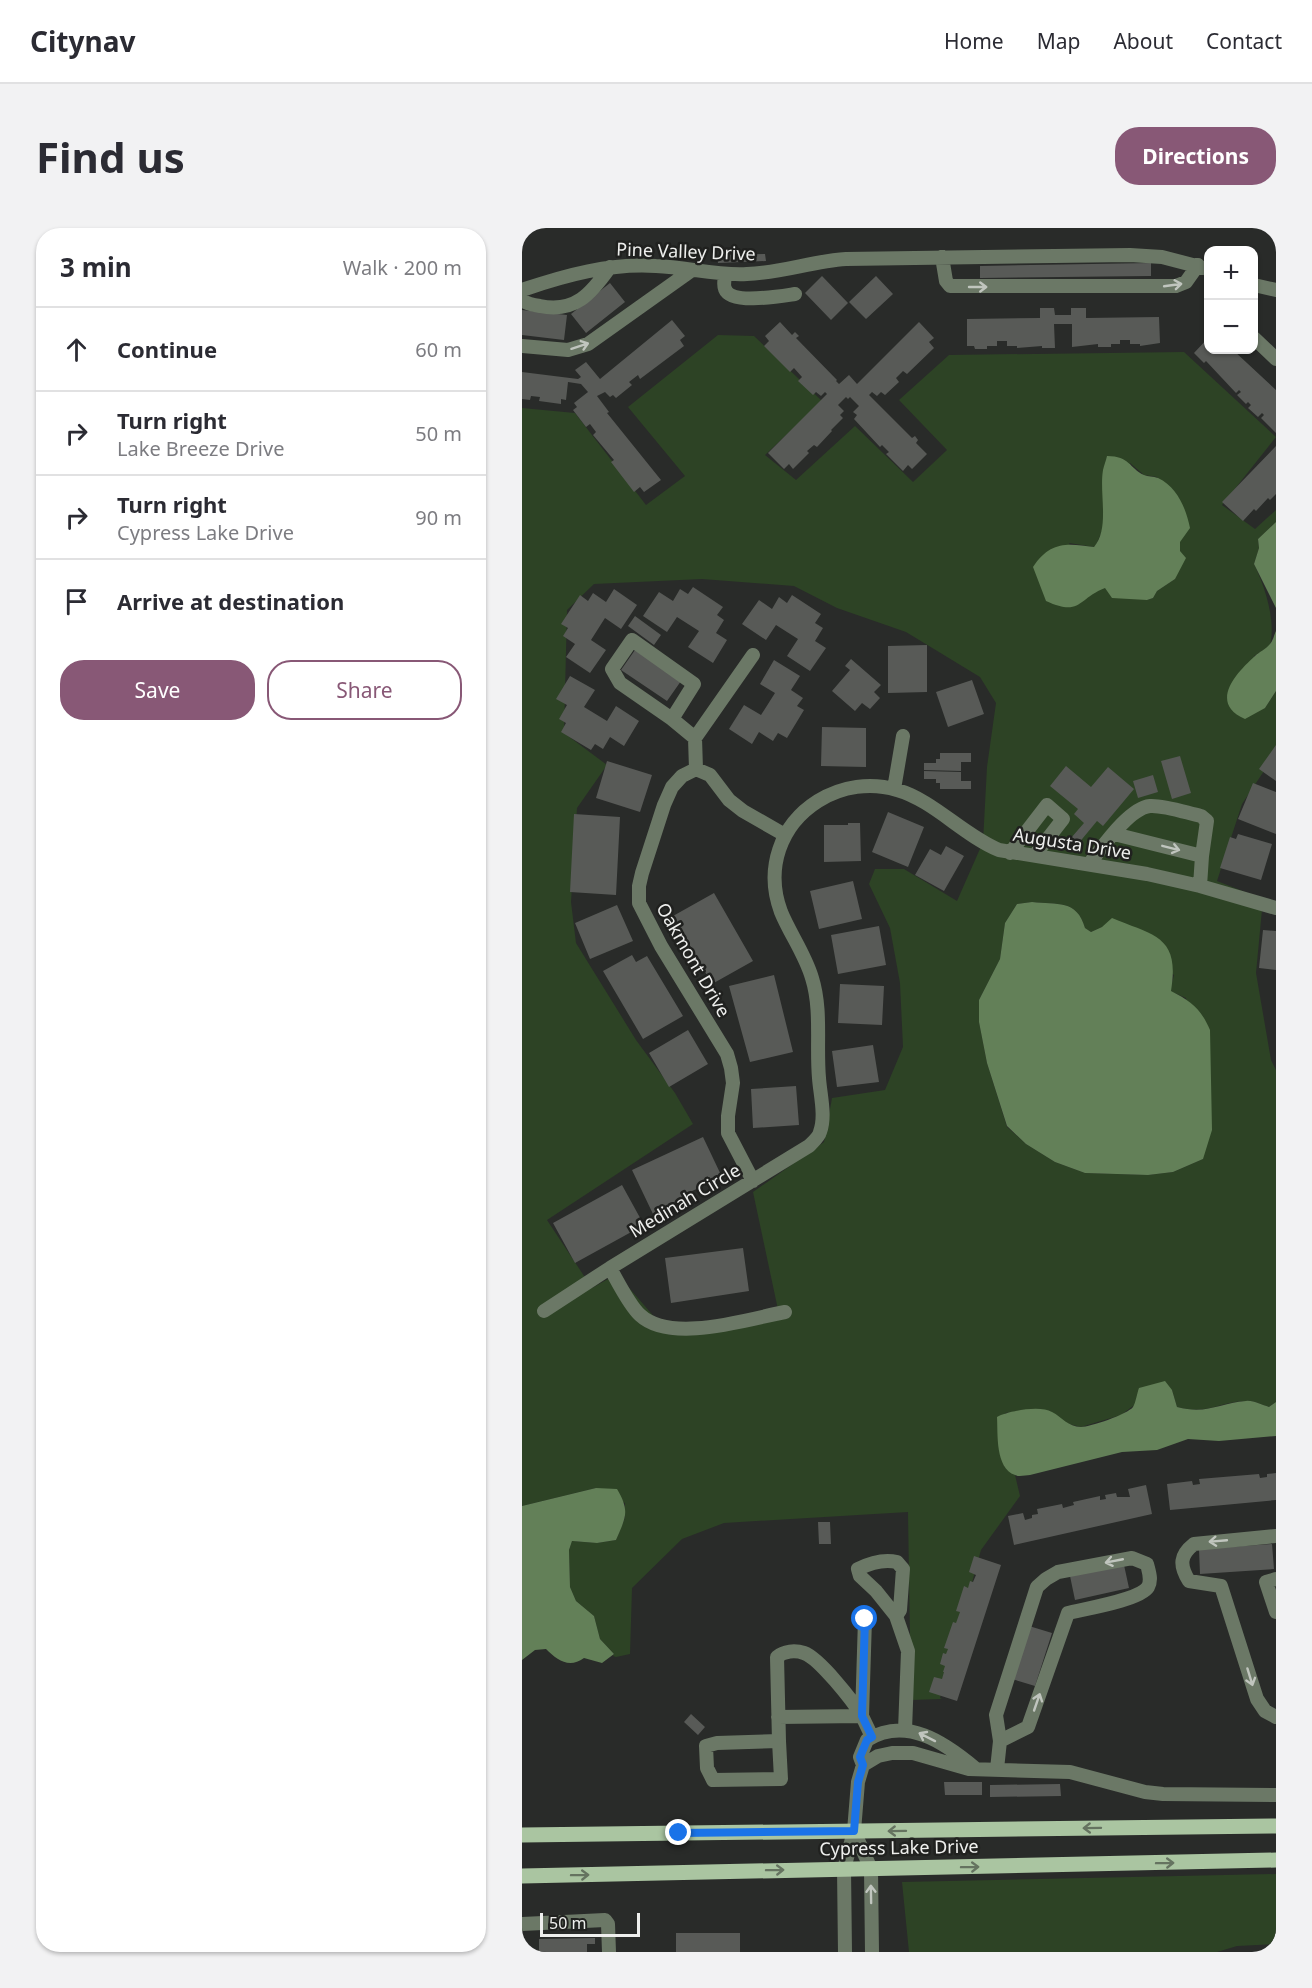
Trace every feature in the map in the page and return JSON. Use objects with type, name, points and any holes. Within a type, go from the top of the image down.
[{"type":"main road","name":"Cypress Lake Drive","points":[[522,1836],[1276,1826]]},
{"type":"main road","name":"Cypress Lake Drive","points":[[522,1876],[1276,1860]]},
{"type":"street","name":"Pine Valley Drive","points":[[522,290],[578,273],[610,267],[651,265],[724,274],[766,273],[829,260],[1130,255],[1162,257],[1203,267]]},
{"type":"street","points":[[942,257],[946,281],[950,286],[962,287],[1176,286],[1186,282],[1203,267]]},
{"type":"street","points":[[522,300],[526,303],[554,309],[577,303],[596,288],[610,267]]},
{"type":"street","points":[[522,345],[568,350],[588,344],[692,270]]},
{"type":"street","points":[[724,274],[725,289],[731,296],[744,299],[795,294]]},
{"type":"street","points":[[1258,286],[1275,292]]},
{"type":"street","points":[[1258,342],[1276,359]]},
{"type":"street","points":[[672,719],[694,684],[633,640],[612,669],[620,683],[695,738]]},
{"type":"street","points":[[753,655],[695,738],[696,769],[710,775],[729,800],[743,811],[785,835]]},
{"type":"street","points":[[894,789],[903,736]]},
{"type":"street","name":"Oakmont Drive","points":[[696,769],[682,776],[672,786],[642,873],[639,903],[661,946],[727,1054],[732,1068],[733,1083],[728,1116],[729,1133],[753,1181]]},
{"type":"street","name":"Augusta Drive","points":[[785,835],[795,819],[824,798],[841,790],[859,786],[879,786],[917,798],[984,843],[1010,853],[1035,855],[1147,874],[1275,905]]},
{"type":"street","points":[[1010,853],[1047,805],[1063,819],[1035,855]]},
{"type":"street","points":[[1089,864],[1136,812],[1150,806],[1201,816],[1207,821],[1200,886]]},
{"type":"street","points":[[1114,834],[1202,856]]},
{"type":"street","name":"Medinah Circle","points":[[544,1311],[809,1146],[820,1134],[822,1117],[816,993],[806,960],[782,913],[774,882],[777,852],[785,835]]},
{"type":"street","points":[[610,1268],[639,1314],[653,1324],[672,1330],[705,1327],[785,1312]]},
{"type":"street","points":[[1276,1536],[1194,1544],[1185,1551],[1182,1562],[1183,1572],[1189,1581],[1221,1587],[1257,1699],[1265,1711],[1276,1717]]},
{"type":"street","points":[[997,1769],[1000,1741],[996,1715],[1037,1587],[1046,1578],[1058,1572],[1132,1558],[1147,1564],[1150,1576],[1148,1588],[1137,1596],[1068,1613],[1028,1727],[1000,1741]]},
{"type":"street","points":[[1276,1579],[1266,1582],[1276,1612]]},
{"type":"street","points":[[896,1616],[908,1651],[905,1730]]},
{"type":"street","points":[[862,1716],[865,1619]]},
{"type":"street","points":[[780,1741],[717,1743],[706,1746],[707,1768],[713,1780],[781,1779],[780,1741],[778,1717],[777,1657],[782,1653],[792,1651],[806,1653],[847,1692],[872,1737]]},
{"type":"street","points":[[778,1717],[862,1716]]},
{"type":"street","points":[[845,1952],[844,1869],[854,1831],[858,1782],[863,1765],[860,1757],[867,1740],[895,1730],[913,1730],[959,1755],[976,1769]]},
{"type":"street","points":[[863,1765],[879,1756],[913,1754],[969,1769],[1070,1772],[1145,1792],[1276,1795]]},
{"type":"street","points":[[854,1831],[871,1869],[872,1952]]},
{"type":"street","points":[[522,1923],[605,1920],[608,1924],[609,1952]]},
{"type":"shaded area","points":[[718,335],[754,336],[822,401],[765,455],[796,480],[855,426],[913,482],[947,450],[899,400],[949,355],[1184,352],[1276,437],[1222,505],[1255,529],[1276,510],[1276,522],[1258,539],[1259,548],[1254,564],[1262,583],[1270,614],[1272,625],[1270,645],[1254,656],[1265,708],[1276,691],[1276,753],[1242,804],[1217,881],[1263,899],[1256,973],[1271,1060],[1276,1070],[1276,1402],[1269,1407],[1249,1401],[1206,1409],[1188,1409],[1177,1407],[1172,1390],[1133,1406],[1121,1415],[1081,1427],[1065,1423],[1050,1411],[1033,1409],[1005,1413],[1004,1466],[1015,1475],[1020,1496],[981,1550],[940,1698],[942,1699],[911,1700],[908,1512],[724,1523],[682,1539],[632,1588],[630,1654],[616,1657],[600,1639],[594,1616],[576,1601],[570,1587],[569,1550],[572,1541],[597,1543],[616,1540],[625,1518],[625,1503],[596,1488],[522,1506],[522,408],[575,413],[646,505],[685,476],[628,407]],"holes":[[[1130,463],[1144,475],[1157,477],[1180,542],[1175,579],[1157,591],[1153,598],[1147,600],[1105,587],[1092,593],[1069,543],[1094,547]],[[702,579],[794,586],[837,608],[906,632],[980,677],[996,703],[987,767],[983,842],[957,901],[904,869],[875,869],[869,884],[890,928],[900,983],[903,1047],[885,1090],[832,1098],[824,1142],[753,1192],[780,1319],[670,1335],[617,1274],[592,1288],[547,1220],[693,1124],[675,1093],[636,1040],[576,943],[571,902],[577,808],[607,765],[564,733],[567,610],[594,584]],[[1032,902],[1065,905],[1077,912],[1085,928],[1091,932],[1102,927],[1174,975],[1170,991],[1186,998],[1203,1159],[1173,1172],[1148,1175],[1085,1173],[1055,1162],[1026,1144],[1007,1127],[987,1063],[979,1022],[979,1000],[1000,959],[1005,923],[1017,904]]]},
{"type":"shaded area","points":[[1107,456],[1125,460],[1144,475],[1165,482],[1175,493],[1186,513],[1190,528],[1180,542],[1180,551],[1186,558],[1175,579],[1157,591],[1153,598],[1147,600],[1112,598],[1105,588],[1073,607],[1046,601],[1033,567],[1046,552],[1053,548],[1067,545],[1094,547],[1102,530],[1102,479]]},
{"type":"shaded area","points":[[1276,522],[1276,608],[1254,564],[1259,548],[1258,539]]},
{"type":"shaded area","points":[[1276,631],[1276,691],[1265,708],[1245,719],[1234,712],[1229,705],[1227,697],[1229,688],[1240,671],[1271,643]]},
{"type":"shaded area","points":[[1032,902],[1065,905],[1071,908],[1077,912],[1085,928],[1091,932],[1102,927],[1112,918],[1141,929],[1168,948],[1173,973],[1171,991],[1195,1006],[1210,1030],[1212,1130],[1203,1159],[1173,1172],[1148,1175],[1085,1173],[1055,1162],[1026,1144],[1007,1126],[987,1063],[979,1022],[979,1000],[1000,959],[1005,923],[1017,904]]},
{"type":"shaded area","points":[[1165,1381],[1172,1390],[1177,1407],[1187,1409],[1205,1409],[1249,1401],[1269,1407],[1276,1402],[1276,1436],[1219,1441],[1188,1439],[1157,1450],[1122,1452],[1030,1475],[1015,1475],[1004,1465],[999,1450],[997,1417],[1016,1411],[1040,1409],[1052,1412],[1072,1425],[1086,1426],[1109,1420],[1130,1410],[1134,1405],[1139,1388]]},
{"type":"shaded area","points":[[596,1488],[617,1489],[624,1503],[624,1520],[616,1540],[597,1543],[572,1541],[569,1550],[570,1587],[576,1601],[594,1616],[600,1639],[614,1654],[602,1663],[584,1658],[568,1663],[554,1657],[546,1649],[535,1650],[522,1660],[522,1506]]},
{"type":"shaded area","points":[[1276,1874],[1276,1944],[1237,1946],[1217,1952],[909,1952],[902,1882]]},
{"type":"building","points":[[765,254],[766,261],[718,263],[717,255]]},
{"type":"building","points":[[1151,263],[1151,276],[980,278],[980,266]]},
{"type":"building","points":[[822,276],[848,303],[831,320],[805,293]]},
{"type":"building","points":[[876,276],[893,294],[866,319],[849,302]]},
{"type":"building","points":[[610,283],[625,302],[586,333],[571,314]]},
{"type":"building","points":[[1040,308],[1054,308],[1055,315],[1071,315],[1071,308],[1086,308],[1086,318],[1159,317],[1160,343],[1140,346],[1140,344],[1130,344],[1130,340],[1120,340],[1120,344],[1111,344],[1111,347],[1098,347],[1098,344],[1072,347],[1072,324],[1054,324],[1055,348],[1042,348],[1042,346],[1017,348],[1017,346],[1007,346],[1007,341],[997,341],[997,346],[987,346],[987,349],[967,346],[967,319],[1040,318]]},
{"type":"building","points":[[522,310],[567,315],[564,340],[522,335]]},
{"type":"building","points":[[672,320],[685,336],[680,340],[684,346],[640,379],[638,375],[629,382],[632,385],[616,398],[613,395],[610,397],[605,392],[597,396],[609,412],[607,413],[661,480],[644,492],[640,487],[634,492],[611,462],[614,460],[593,435],[596,432],[590,424],[586,427],[573,410],[577,407],[574,403],[588,392],[581,384],[568,382],[566,400],[561,399],[561,404],[539,401],[540,397],[531,396],[530,400],[522,399],[522,372],[578,379],[581,377],[575,370],[586,362],[600,379]]},
{"type":"building","points":[[780,322],[792,335],[795,332],[799,336],[796,338],[839,384],[849,375],[857,384],[919,322],[934,338],[929,342],[934,348],[907,374],[903,371],[896,378],[899,382],[885,395],[881,392],[877,396],[872,392],[869,395],[912,438],[915,436],[918,440],[916,443],[927,454],[912,469],[908,465],[903,471],[886,454],[889,452],[882,445],[880,447],[854,419],[857,415],[853,412],[859,406],[850,397],[848,399],[846,397],[838,405],[844,411],[840,415],[843,418],[817,447],[814,445],[807,451],[809,453],[793,469],[789,464],[784,469],[768,453],[827,394],[825,392],[821,396],[816,392],[813,395],[798,381],[802,377],[794,368],[790,372],[764,346],[769,341],[765,336]]},
{"type":"building","points":[[1204,342],[1204,354],[1237,354],[1276,390],[1276,433],[1261,418],[1264,415],[1262,413],[1258,417],[1248,408],[1251,405],[1248,402],[1246,404],[1237,395],[1241,392],[1239,390],[1236,393],[1206,361],[1204,363],[1194,353]]},
{"type":"building","points":[[1276,446],[1276,494],[1270,500],[1268,498],[1256,511],[1254,509],[1243,521],[1222,502]]},
{"type":"building","points":[[693,587],[723,607],[717,615],[724,620],[716,633],[727,640],[713,663],[688,647],[699,631],[677,617],[667,632],[643,616],[659,592],[673,601],[680,589],[688,594]]},
{"type":"building","points":[[614,589],[637,605],[621,629],[605,618],[591,640],[606,650],[590,673],[566,657],[575,644],[563,636],[568,628],[561,624],[580,595],[588,601],[593,593],[606,602]]},
{"type":"building","points":[[792,595],[821,614],[815,623],[823,628],[815,641],[826,648],[810,671],[787,656],[798,639],[776,625],[766,640],[742,624],[759,600],[772,609],[779,597],[787,603]]},
{"type":"building","points":[[635,616],[661,635],[654,645],[628,626]]},
{"type":"building","points":[[927,645],[927,692],[888,693],[888,646]]},
{"type":"building","points":[[635,650],[681,681],[667,701],[621,670]]},
{"type":"building","points":[[851,659],[881,685],[874,692],[880,698],[870,709],[862,703],[855,711],[832,691],[850,670],[845,666]]},
{"type":"building","points":[[774,660],[800,676],[791,690],[803,698],[797,706],[804,710],[787,738],[778,733],[773,741],[759,732],[752,744],[729,729],[744,705],[761,715],[775,693],[760,684]]},
{"type":"building","points":[[570,676],[595,690],[584,707],[607,721],[616,706],[639,721],[624,746],[610,737],[603,749],[595,744],[591,750],[561,732],[566,723],[559,719],[567,705],[556,699]]},
{"type":"building","points":[[972,680],[984,714],[948,727],[936,692]]},
{"type":"building","points":[[822,727],[866,728],[866,767],[821,766]]},
{"type":"building","points":[[1276,745],[1276,781],[1259,769]]},
{"type":"building","points":[[940,753],[971,753],[971,762],[961,762],[961,771],[924,770],[924,763],[936,763],[936,759],[940,759]]},
{"type":"building","points":[[1180,756],[1191,793],[1172,799],[1161,761]]},
{"type":"building","points":[[607,761],[652,775],[640,812],[596,798]]},
{"type":"building","points":[[1066,766],[1091,787],[1108,767],[1134,789],[1103,826],[1097,821],[1078,844],[1071,838],[1084,823],[1074,814],[1078,809],[1050,786]]},
{"type":"building","points":[[924,771],[961,772],[961,781],[971,781],[971,789],[940,789],[940,783],[936,783],[936,779],[924,779]]},
{"type":"building","points":[[1153,775],[1158,792],[1138,798],[1133,781]]},
{"type":"building","points":[[1253,783],[1276,792],[1276,834],[1238,819]]},
{"type":"building","points":[[888,812],[924,827],[908,867],[872,852]]},
{"type":"building","points":[[574,814],[620,817],[616,895],[570,892]]},
{"type":"building","points":[[848,823],[860,823],[861,861],[824,862],[824,825],[848,825]]},
{"type":"building","points":[[1238,834],[1272,844],[1261,880],[1220,868],[1230,837],[1236,839]]},
{"type":"building","points":[[946,846],[964,856],[944,891],[915,875],[930,849],[941,855]]},
{"type":"building","points":[[853,881],[862,919],[819,929],[810,891]]},
{"type":"building","points":[[714,893],[753,961],[712,984],[673,916]]},
{"type":"building","points":[[617,905],[633,941],[590,959],[575,923]]},
{"type":"building","points":[[879,926],[886,965],[838,974],[831,935]]},
{"type":"building","points":[[1263,930],[1276,931],[1276,970],[1259,968]]},
{"type":"building","points":[[632,955],[636,962],[647,956],[683,1016],[643,1039],[603,971]]},
{"type":"building","points":[[774,975],[793,1052],[750,1062],[729,986]]},
{"type":"building","points":[[840,984],[884,986],[882,1025],[838,1023]]},
{"type":"building","points":[[688,1030],[708,1064],[669,1087],[649,1053]]},
{"type":"building","points":[[873,1045],[879,1082],[837,1087],[832,1051]]},
{"type":"building","points":[[796,1086],[799,1125],[753,1128],[751,1089]]},
{"type":"building","points":[[703,1137],[722,1177],[688,1193],[690,1197],[653,1214],[632,1170]]},
{"type":"building","points":[[622,1185],[644,1225],[575,1263],[553,1223]]},
{"type":"building","points":[[743,1248],[749,1291],[671,1303],[665,1258]]},
{"type":"building","points":[[1276,1473],[1276,1500],[1170,1510],[1167,1484],[1192,1481],[1193,1485],[1200,1484],[1199,1479],[1259,1474],[1260,1478]]},
{"type":"building","points":[[1146,1485],[1152,1514],[1014,1545],[1008,1516],[1023,1513],[1025,1520],[1038,1514],[1037,1509],[1062,1504],[1063,1508],[1074,1505],[1073,1502],[1100,1496],[1100,1500],[1106,1499],[1105,1495],[1116,1493],[1117,1497],[1130,1497],[1128,1489]]},
{"type":"building","points":[[818,1522],[830,1522],[831,1544],[819,1544]]},
{"type":"building","points":[[1272,1544],[1274,1569],[1200,1574],[1199,1549]]},
{"type":"building","points":[[974,1556],[1001,1565],[957,1701],[929,1692],[934,1677],[942,1679],[945,1666],[940,1664],[943,1653],[946,1654],[948,1649],[944,1648],[953,1622],[956,1623],[960,1612],[956,1611],[964,1586],[968,1588],[970,1581],[973,1582],[976,1575],[969,1572]]},
{"type":"building","points":[[1124,1565],[1129,1588],[1075,1600],[1070,1576]]},
{"type":"building","points":[[1029,1626],[1052,1633],[1035,1686],[1012,1679]]},
{"type":"building","points":[[691,1714],[705,1727],[698,1735],[684,1722]]},
{"type":"building","points":[[944,1782],[982,1782],[982,1795],[945,1795]]},
{"type":"building","points":[[1060,1784],[1061,1796],[990,1797],[990,1785]]},
{"type":"building","points":[[676,1933],[740,1933],[740,1952],[676,1952]]},
{"type":"building","points":[[595,1938],[595,1944],[587,1944],[587,1952],[539,1952],[539,1939]]},
{"type":"route","points":[[679,1833],[854,1831],[858,1782],[863,1765],[860,1757],[867,1740],[872,1737],[862,1716],[865,1619]]}]
